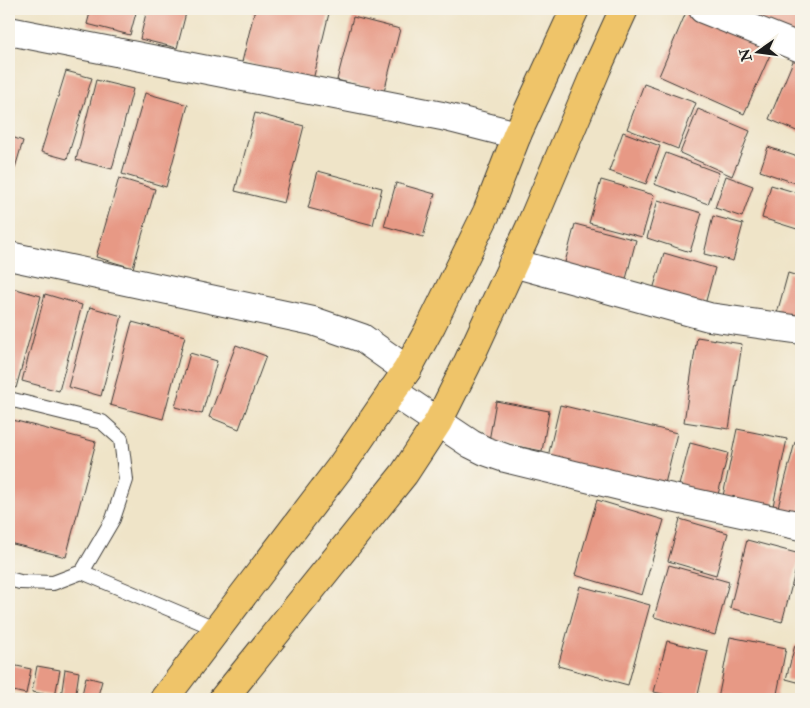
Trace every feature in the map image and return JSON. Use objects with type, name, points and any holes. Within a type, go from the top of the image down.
[{"type":"highway","points":[[164,699],[342,464],[399,381],[432,324],[487,212],[517,136],[575,9]]},
{"type":"highway","points":[[223,699],[375,512],[404,474],[438,422],[468,364],[530,227],[624,9]]},
{"type":"street","points":[[703,9],[801,48]]},
{"type":"street","points":[[9,31],[432,114],[517,136]]},
{"type":"street","points":[[9,256],[313,321],[362,338],[438,422],[485,451],[505,458],[640,491],[801,526]]},
{"type":"street","points":[[513,263],[708,318],[801,330]]},
{"type":"lane","points":[[9,399],[102,422],[122,439],[126,480],[113,519],[82,572],[53,583],[20,582],[9,579]]},
{"type":"lane","points":[[82,572],[217,629]]},
{"type":"building","points":[[91,9],[137,9],[130,35],[87,24]]},
{"type":"building","points":[[147,9],[187,9],[177,48],[140,39]]},
{"type":"building","points":[[255,9],[330,9],[313,80],[242,62]]},
{"type":"building","points":[[755,9],[801,9],[801,41],[750,20]]},
{"type":"building","points":[[687,10],[773,48],[744,114],[659,76]]},
{"type":"building","points":[[353,17],[400,29],[384,92],[337,80]]},
{"type":"building","points":[[796,54],[801,56],[801,133],[769,119]]},
{"type":"building","points":[[66,71],[92,78],[67,159],[41,152]]},
{"type":"building","points":[[96,80],[133,89],[112,169],[76,160]]},
{"type":"building","points":[[644,84],[696,103],[678,149],[627,129]]},
{"type":"building","points":[[145,93],[188,105],[166,187],[122,174]]},
{"type":"building","points":[[698,109],[750,131],[732,176],[680,153]]},
{"type":"building","points":[[255,113],[304,126],[284,203],[235,191]]},
{"type":"building","points":[[623,132],[660,146],[646,184],[609,171]]},
{"type":"building","points":[[9,136],[23,141],[9,188]]},
{"type":"building","points":[[768,147],[801,158],[801,185],[760,171]]},
{"type":"building","points":[[666,153],[719,173],[708,204],[654,184]]},
{"type":"building","points":[[318,171],[382,188],[373,225],[308,208]]},
{"type":"building","points":[[726,176],[753,186],[742,217],[715,208]]},
{"type":"building","points":[[119,178],[155,189],[133,268],[96,257]]},
{"type":"building","points":[[601,180],[654,195],[642,237],[589,223]]},
{"type":"building","points":[[396,183],[435,194],[423,237],[384,226]]},
{"type":"building","points":[[771,185],[801,194],[801,215],[797,229],[762,218]]},
{"type":"building","points":[[658,200],[702,213],[690,252],[647,238]]},
{"type":"building","points":[[713,216],[743,224],[733,261],[704,254]]},
{"type":"building","points":[[575,224],[636,240],[624,287],[563,270]]},
{"type":"building","points":[[664,253],[715,268],[704,308],[652,293]]},
{"type":"building","points":[[788,273],[801,277],[801,324],[776,317]]},
{"type":"building","points":[[9,287],[41,296],[16,388],[9,386]]},
{"type":"building","points":[[45,294],[82,305],[59,391],[22,381]]},
{"type":"building","points":[[90,307],[122,316],[101,396],[68,387]]},
{"type":"building","points":[[132,322],[185,336],[163,419],[110,405]]},
{"type":"building","points":[[697,337],[742,344],[729,429],[684,422]]},
{"type":"building","points":[[236,345],[266,356],[239,429],[209,417]]},
{"type":"building","points":[[190,353],[217,361],[202,414],[175,407]]},
{"type":"building","points":[[496,401],[549,411],[542,451],[489,441]]},
{"type":"building","points":[[560,405],[677,433],[664,488],[547,461]]},
{"type":"building","points":[[9,419],[96,442],[66,557],[9,543]]},
{"type":"building","points":[[737,429],[787,439],[773,506],[723,496]]},
{"type":"building","points":[[795,442],[801,444],[801,518],[777,511]]},
{"type":"building","points":[[690,443],[728,453],[717,499],[678,489]]},
{"type":"building","points":[[597,500],[664,520],[642,595],[575,575]]},
{"type":"building","points":[[680,519],[728,533],[716,575],[668,561]]},
{"type":"building","points":[[747,540],[800,554],[782,622],[730,608]]},
{"type":"building","points":[[669,565],[729,582],[715,635],[654,617]]},
{"type":"building","points":[[580,586],[650,605],[628,685],[558,666]]},
{"type":"building","points":[[730,637],[786,648],[776,699],[718,699]]},
{"type":"building","points":[[667,641],[708,651],[697,699],[685,699],[654,692]]},
{"type":"building","points":[[795,645],[801,647],[801,683],[786,679]]},
{"type":"building","points":[[12,665],[31,669],[26,694],[9,690]]},
{"type":"building","points":[[37,666],[60,670],[55,696],[32,692]]},
{"type":"building","points":[[65,669],[79,672],[75,699],[61,697]]},
{"type":"building","points":[[86,677],[102,681],[97,699],[81,699]]}]
